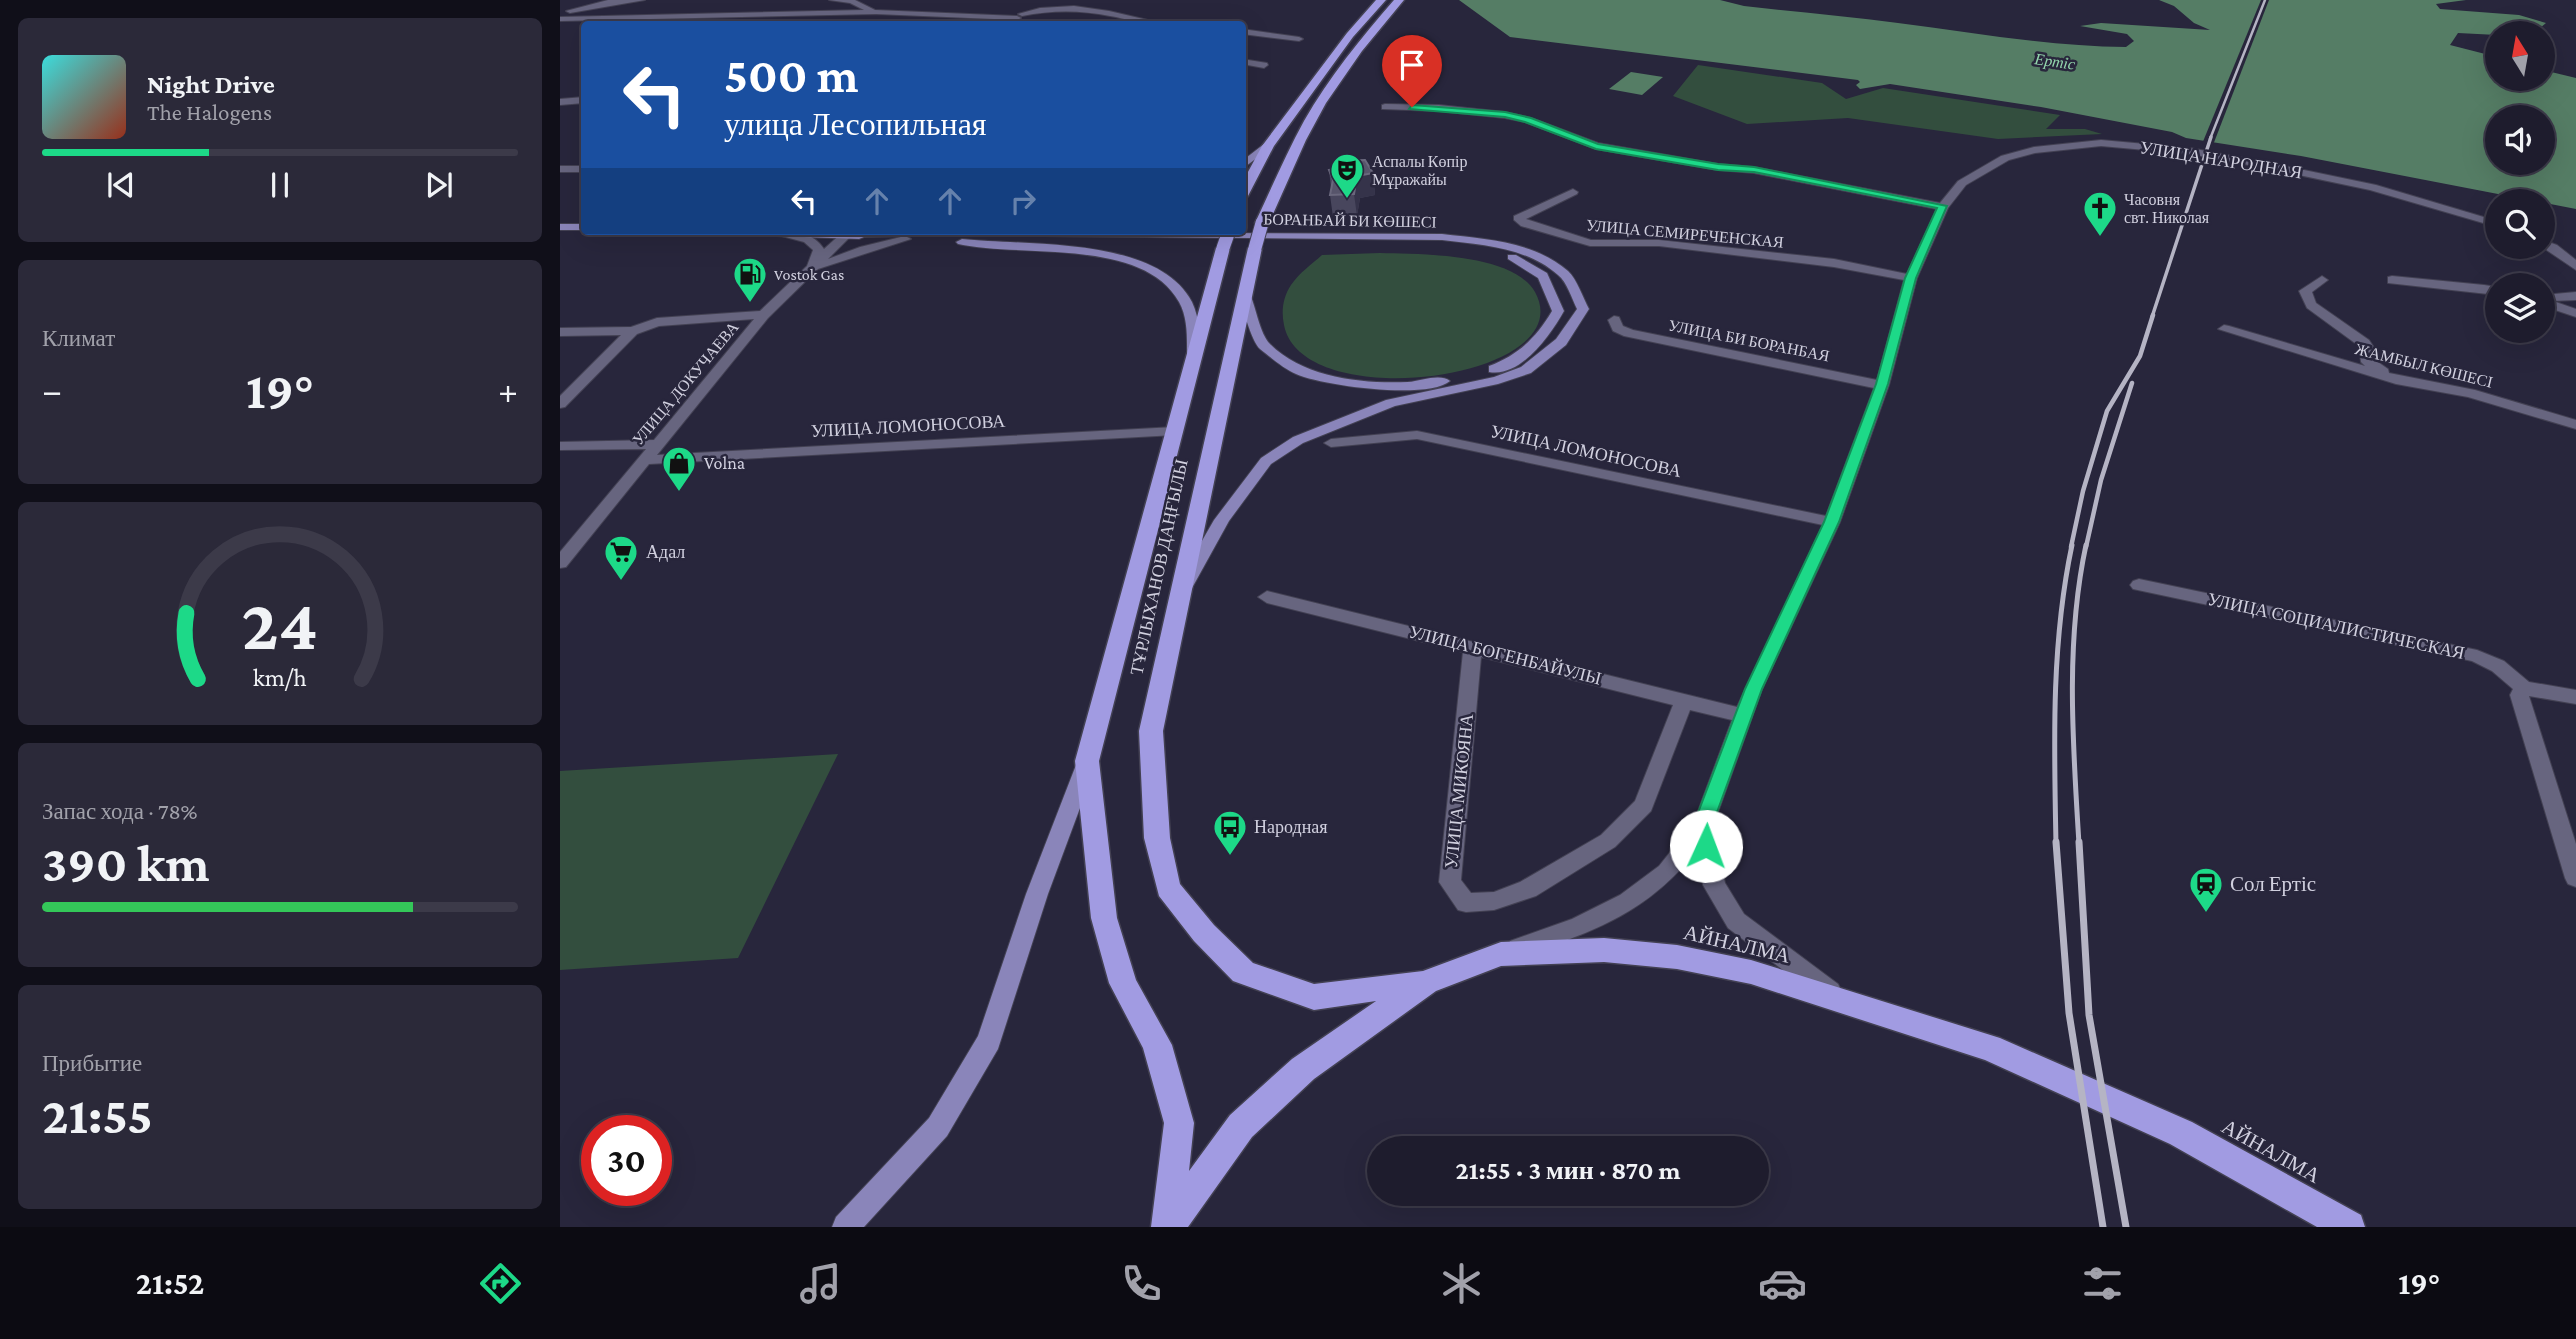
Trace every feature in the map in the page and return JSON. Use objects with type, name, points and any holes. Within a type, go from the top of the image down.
[{"type":"highway","points":[[1246,188],[1268,146],[1350,35],[1381,0]]},
{"type":"highway","name":"ТҰРЛЫХАНОВ ДАҢҒЫЛЫ","points":[[1399,0],[1337,81],[1301,138],[1262,223],[1244,293],[1151,731],[1157,838],[1168,888],[1204,933],[1243,972],[1314,997],[1426,982]]},
{"type":"highway","name":"ТҰРЛЫХАНОВ ДАҢҒЫЛЫ","points":[[1167,1227],[1178,1123],[1157,1045],[1123,983],[1104,918],[1087,761],[1226,239]]},
{"type":"highway","name":"АЙНАЛМА","points":[[1167,1227],[1241,1126],[1303,1069],[1426,982],[1502,954],[1604,950],[1677,957],[1751,972],[1990,1048],[2181,1133],[2349,1227]]},
{"type":"main road","points":[[1246,163],[1268,146]]},
{"type":"main road","points":[[560,227],[581,228]]},
{"type":"main road","name":"БОРАНБАЙ БИ КӨШЕСІ","points":[[1246,235],[1381,234],[1441,237],[1506,246],[1531,253],[1565,274],[1583,309],[1561,342],[1526,370],[1492,375]]},
{"type":"main road","name":"БОРАНБАЙ БИ КӨШЕСІ","points":[[867,235],[905,239],[950,236],[1166,235]]},
{"type":"main road","name":"БОРАНБАЙ БИ КӨШЕСІ","points":[[916,235],[1378,242],[1487,250],[1518,259],[1543,276],[1558,311],[1543,337],[1513,362],[1492,375]]},
{"type":"main road","points":[[950,236],[1078,252],[1149,268],[1170,283],[1184,299],[1192,321],[1194,360]]},
{"type":"main road","points":[[1244,293],[1263,345],[1300,371],[1352,384],[1408,386],[1492,375]]},
{"type":"main road","points":[[1180,597],[1222,520],[1266,461],[1298,440],[1391,403],[1492,375]]},
{"type":"main road","points":[[846,1227],[938,1127],[989,1041],[1037,894],[1087,761]]},
{"type":"street","points":[[602,5],[618,0]]},
{"type":"street","points":[[561,17],[570,11],[641,0]]},
{"type":"street","points":[[833,0],[851,1],[876,12]]},
{"type":"street","points":[[1017,19],[1034,0]]},
{"type":"street","points":[[561,17],[876,12],[1017,19],[1047,8],[1080,7],[1147,21]]},
{"type":"street","points":[[1246,32],[1299,39]]},
{"type":"street","points":[[1246,62],[1264,65]]},
{"type":"street","points":[[560,102],[581,100]]},
{"type":"street","points":[[1385,107],[1439,108],[1505,115],[1536,123],[1596,146],[1718,167],[1754,170],[1942,206]]},
{"type":"street","name":"УЛИЦА НАРОДНАЯ","points":[[1502,954],[1580,926],[1628,902],[1667,872],[1703,826],[1753,689],[1832,522],[1882,384],[1911,278],[1942,206],[1962,184],[2005,158],[2034,150],[2101,143],[2190,151],[2295,171],[2372,187],[2485,220]]},
{"type":"street","points":[[560,169],[581,169]]},
{"type":"street","name":"УЛИЦА СЕМИРЕЧЕНСКАЯ","points":[[1573,192],[1520,216],[1520,220],[1525,225],[1590,243],[1659,243],[1834,262],[1911,278]]},
{"type":"street","points":[[792,235],[806,237],[816,243],[820,250],[803,276]]},
{"type":"street","name":"УЛИЦА ДОКУЧАЕВА","points":[[560,563],[764,316],[846,235]]},
{"type":"street","points":[[803,276],[832,260],[905,239]]},
{"type":"street","points":[[2555,249],[2576,266]]},
{"type":"street","points":[[2322,280],[2305,291],[2311,306],[2364,343],[2368,349],[2368,362],[2401,380]]},
{"type":"street","points":[[2392,280],[2417,285],[2485,288]]},
{"type":"street","points":[[2555,299],[2576,296]]},
{"type":"street","points":[[2555,305],[2576,313]]},
{"type":"street","points":[[560,332],[632,331],[657,322],[764,316]]},
{"type":"street","name":"УЛИЦА БИ БОРАНБАЯ","points":[[1614,320],[1618,328],[1629,334],[1882,384]]},
{"type":"street","name":"ЖАМБЫЛ КӨШЕСІ","points":[[2224,329],[2401,380],[2470,393],[2576,425]]},
{"type":"street","points":[[560,404],[632,331]]},
{"type":"street","name":"УЛИЦА ЛОМОНОСОВА","points":[[643,460],[1175,431]]},
{"type":"street","name":"УЛИЦА ЛОМОНОСОВА","points":[[1331,443],[1417,435],[1832,522]]},
{"type":"street","points":[[560,446],[656,444]]},
{"type":"street","name":"УЛИЦА СОЦИАЛИСТИЧЕСКАЯ","points":[[2139,584],[2477,656],[2498,666],[2524,688]]},
{"type":"street","name":"УЛИЦА БОГЕНБАЙУЛЫ","points":[[1267,597],[1743,716]]},
{"type":"street","name":"УЛИЦА МИКОЯНА","points":[[1473,647],[1450,882],[1466,903],[1494,901],[1528,889],[1608,841],[1644,805],[1684,700]]},
{"type":"street","points":[[2576,696],[2524,688],[2519,695],[2576,878]]},
{"type":"street","points":[[1703,826],[1714,885],[1737,922],[1841,1001]]},
{"type":"shaded area","points":[[1698,65],[1822,83],[1846,99],[1883,88],[2060,115],[2046,129],[2085,129],[2102,134],[1998,139],[1848,118],[1747,124],[1673,96]]},
{"type":"shaded area","points":[[1380,253],[1464,258],[1507,270],[1524,279],[1535,292],[1539,322],[1519,347],[1481,365],[1434,376],[1384,378],[1338,371],[1302,354],[1283,320],[1284,299],[1294,281],[1322,255]]},
{"type":"shaded area","points":[[838,754],[738,958],[560,970],[560,771]]},
{"type":"water","name":"Ертіс","points":[[1459,0],[1720,0],[1744,6],[2012,38],[2126,47],[2134,41],[2127,34],[2080,26],[2101,23],[2210,30],[2194,23],[2174,6],[2159,0],[2466,0],[2436,4],[2440,9],[2519,15],[2539,21],[2485,21],[2485,34],[2458,33],[2450,45],[2485,54],[2485,91],[2555,91],[2555,73],[2576,78],[2576,209],[2555,205],[2555,189],[2485,189],[2485,191],[2301,156],[2186,138],[2172,132],[2041,107],[1890,84],[1860,89],[1856,85],[1860,82],[1510,37]]},
{"type":"water","points":[[1631,72],[1663,77],[1642,95],[1609,89]]},
{"type":"pier","points":[[2261,0],[2269,0],[2213,145],[2202,144]]},
{"type":"building","points":[[1365,160],[1373,173],[1357,176],[1354,194],[1330,195],[1333,180],[1329,170],[1334,169],[1335,161]]},
{"type":"railway","points":[[2210,139],[2265,0]]},
{"type":"railway","points":[[2152,317],[2211,137]]},
{"type":"railway","points":[[2071,547],[2083,491],[2107,411],[2140,356],[2153,315]]},
{"type":"railway","points":[[2086,547],[2101,480],[2132,383]]},
{"type":"railway","points":[[2056,844],[2055,694],[2060,619],[2072,545]]},
{"type":"railway","points":[[2079,844],[2072,694],[2075,619],[2086,545]]},
{"type":"railway","points":[[2056,842],[2069,1013],[2103,1227]]},
{"type":"railway","points":[[2079,842],[2089,1015],[2126,1227]]},
{"type":"place","name":"Аспалы Көпір Мұражайы","points":[[1347,200]]},
{"type":"place","name":"Часовня свт. Николая","points":[[2100,238]]},
{"type":"place","name":"Vostok Gas","points":[[750,304]]},
{"type":"place","name":"Volna","points":[[679,493]]},
{"type":"place","name":"Адал","points":[[621,582]]},
{"type":"place","name":"Народная","points":[[1230,857]]},
{"type":"place","name":"Сол Ертіс","points":[[2206,914]]},
{"type":"route","points":[[1412,107],[1505,115],[1528,120],[1596,146],[1718,167],[1754,170],[1942,206],[1911,278],[1882,384],[1832,522],[1753,689],[1703,826],[1706,846]]}]
